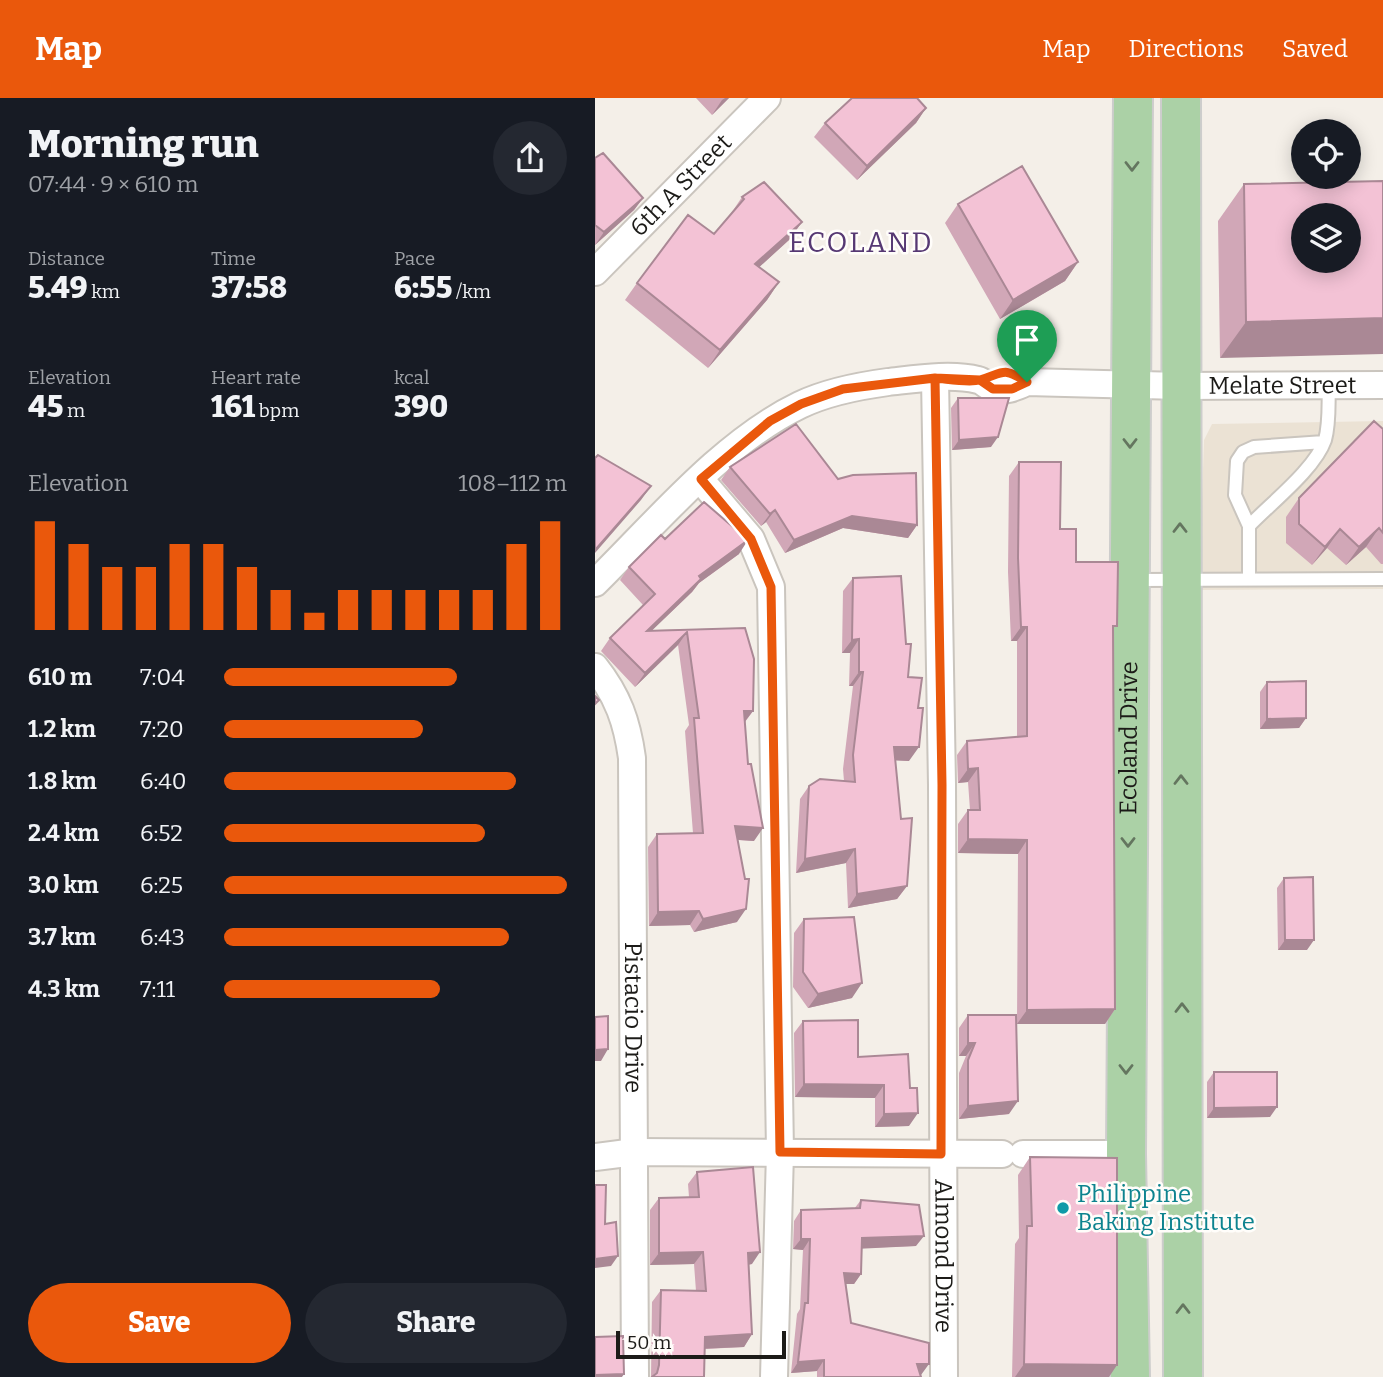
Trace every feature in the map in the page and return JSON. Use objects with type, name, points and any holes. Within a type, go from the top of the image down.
[{"type":"main road","name":"Ecoland Drive","points":[[1130,1377],[1126,1154],[1133,98]]},
{"type":"main road","points":[[1181,98],[1179,580],[1183,1377]]},
{"type":"street","name":"6th A Street","points":[[595,272],[767,98]]},
{"type":"street","name":"Melate Street","points":[[595,583],[701,479],[760,428],[801,404],[843,389],[935,378],[980,380],[993,389],[1012,389],[1027,382],[1180,386],[1383,385]]},
{"type":"street","name":"Almond Drive","points":[[935,378],[942,785],[941,1154],[944,1377]]},
{"type":"street","points":[[701,479],[751,539],[771,587],[780,1152],[774,1377]]},
{"type":"street","name":"Pistacio Drive","points":[[595,667],[617,698],[628,726],[632,758],[635,1377]]},
{"type":"street","points":[[595,1157],[635,1152],[1126,1154]]},
{"type":"lane","points":[[1249,526],[1314,459],[1324,442],[1328,425],[1329,385]]},
{"type":"lane","points":[[1249,579],[1249,526],[1235,495],[1237,461],[1243,452],[1254,447],[1324,442]]},
{"type":"lane","points":[[1129,580],[1383,579]]},
{"type":"shaded area","points":[[1383,421],[1383,589],[1199,590],[1204,440],[1212,424]]},
{"type":"building","points":[[852,98],[917,98],[926,108],[867,166],[825,123]]},
{"type":"building","points":[[603,153],[643,198],[604,232],[595,225],[595,158]]},
{"type":"building","points":[[1022,166],[1078,262],[1013,300],[958,204]]},
{"type":"building","points":[[1361,181],[1383,181],[1383,318],[1246,322],[1244,184],[1291,183],[1291,189],[1361,189]]},
{"type":"building","points":[[764,182],[802,222],[755,264],[779,282],[720,350],[637,283],[688,215],[714,234],[744,199],[742,197]]},
{"type":"building","points":[[958,398],[1009,398],[998,437],[959,440]]},
{"type":"building","points":[[1374,421],[1383,429],[1383,533],[1379,528],[1359,547],[1340,529],[1325,547],[1299,524],[1299,498]]},
{"type":"building","points":[[796,424],[838,479],[853,475],[916,473],[917,525],[852,516],[794,540],[775,510],[770,514],[730,467]]},
{"type":"building","points":[[598,455],[651,486],[595,550],[595,458]]},
{"type":"building","points":[[1019,462],[1061,462],[1060,529],[1076,529],[1076,562],[1118,562],[1117,626],[1113,626],[1115,1009],[1027,1010],[1027,840],[968,839],[968,810],[980,810],[978,768],[968,769],[967,741],[1027,736],[1027,627],[1021,627],[1018,558]]},
{"type":"building","points":[[704,502],[748,540],[699,576],[701,579],[647,631],[745,628],[754,659],[753,711],[744,711],[748,764],[751,764],[763,828],[735,826],[745,879],[749,879],[746,909],[703,919],[699,911],[658,912],[657,834],[703,833],[694,718],[699,718],[687,632],[645,673],[610,638],[655,594],[629,567],[661,535],[665,539]]},
{"type":"building","points":[[901,576],[906,644],[911,644],[908,677],[922,678],[918,708],[923,708],[919,747],[894,747],[901,819],[912,818],[907,886],[857,894],[855,849],[805,859],[809,786],[820,779],[855,782],[853,755],[863,672],[859,672],[859,639],[852,640],[853,578]]},
{"type":"building","points":[[1306,681],[1306,718],[1267,719],[1267,682]]},
{"type":"building","points":[[1313,877],[1314,940],[1285,940],[1284,878]]},
{"type":"building","points":[[854,917],[862,983],[818,994],[803,972],[804,919]]},
{"type":"building","points":[[968,1015],[1016,1015],[1018,1101],[968,1106],[968,1060],[975,1043],[968,1043]]},
{"type":"building","points":[[608,1016],[608,1049],[595,1050],[595,1017]]},
{"type":"building","points":[[858,1020],[858,1057],[908,1054],[910,1088],[917,1088],[918,1113],[884,1114],[884,1085],[804,1084],[803,1021]]},
{"type":"building","points":[[1214,1072],[1277,1072],[1277,1107],[1214,1108]]},
{"type":"building","points":[[1030,1157],[1117,1158],[1117,1365],[1024,1364],[1027,1226],[1032,1226]]},
{"type":"building","points":[[753,1167],[760,1252],[748,1253],[752,1334],[705,1337],[704,1377],[652,1377],[657,1373],[659,1365],[661,1290],[706,1291],[703,1252],[659,1253],[659,1198],[699,1197],[697,1172]]},
{"type":"building","points":[[595,1185],[606,1185],[605,1224],[616,1222],[618,1256],[595,1259]]},
{"type":"building","points":[[861,1200],[919,1205],[924,1236],[862,1238],[861,1274],[844,1273],[851,1323],[929,1343],[929,1364],[917,1364],[921,1377],[824,1377],[824,1360],[798,1362],[805,1303],[808,1303],[810,1239],[801,1239],[801,1210],[860,1208]]},
{"type":"building","points":[[623,1336],[624,1374],[595,1375],[595,1337]]},
{"type":"place","name":"Philippine Baking Institute","points":[[1063,1208]]},
{"type":"district","name":"ECOLAND","points":[[861,242]]},
{"type":"route","points":[[1027,382],[1012,389],[993,389],[980,380],[935,378],[843,389],[801,404],[770,421],[701,479],[751,539],[763,562],[771,587],[780,1152],[941,1154],[942,785],[935,378],[954,379],[980,380],[993,372],[1003,372],[1013,373],[1027,382]]}]
